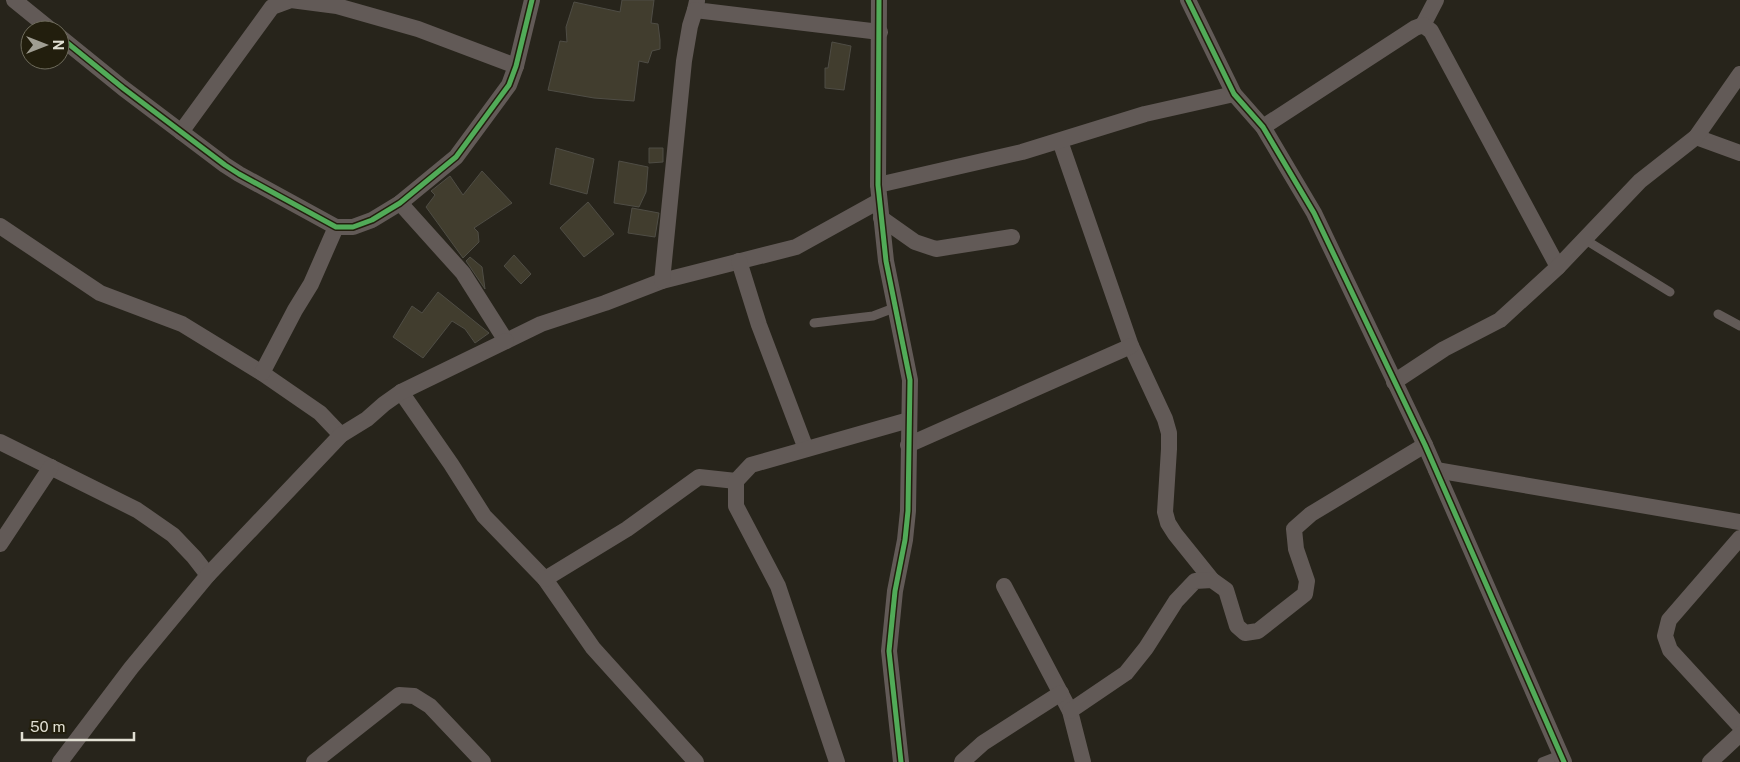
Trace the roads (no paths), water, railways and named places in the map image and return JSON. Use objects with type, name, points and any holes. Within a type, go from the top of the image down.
[{"type":"street","points":[[14,0],[39,20]]},
{"type":"street","points":[[181,132],[272,7],[291,0],[338,6],[400,24],[516,66]]},
{"type":"street","points":[[70,45],[122,88],[239,174],[336,227],[353,227],[372,220],[400,203],[456,158],[509,85],[516,66],[532,0]]},
{"type":"street","points":[[879,0],[878,193],[894,308],[910,380],[908,511],[905,540],[895,591],[889,651],[901,762]]},
{"type":"street","points":[[1188,0],[1234,94],[1263,127],[1314,213],[1425,445],[1562,758]]},
{"type":"street","points":[[1263,127],[1415,28],[1423,25],[1436,0]]},
{"type":"street","points":[[662,281],[684,61],[696,5],[880,32]]},
{"type":"street","points":[[1423,25],[1431,31],[1558,267]]},
{"type":"street","points":[[1394,382],[1444,349],[1500,320],[1558,267],[1640,181],[1696,137],[1740,74]]},
{"type":"street","points":[[60,762],[131,668],[208,575],[341,435],[368,419],[401,392],[541,324],[605,303],[662,281],[796,247],[878,193],[1060,141],[1145,114],[1234,94]]},
{"type":"street","points":[[1696,137],[1740,153]]},
{"type":"street","points":[[1060,141],[1131,346],[1165,419],[1169,433],[1165,512],[1168,523],[1212,580],[1226,590],[1237,626],[1244,633],[1258,631],[1305,594],[1307,581],[1296,549],[1294,529],[1311,514],[1425,445]]},
{"type":"street","points":[[400,203],[463,273],[506,341]]},
{"type":"street","points":[[881,218],[915,242],[936,249],[1012,237]]},
{"type":"street","points":[[0,226],[100,293],[182,324],[262,373],[320,413],[341,435]]},
{"type":"street","points":[[262,373],[295,310],[312,284],[336,227]]},
{"type":"street","points":[[739,261],[759,325],[806,449]]},
{"type":"street","points":[[908,445],[1131,346]]},
{"type":"street","points":[[401,392],[451,464],[484,516],[545,579],[593,648],[696,762]]},
{"type":"street","points":[[837,762],[778,586],[736,506],[736,481],[751,465],[909,420]]},
{"type":"street","points":[[0,442],[137,510],[158,524],[184,546],[208,575]]},
{"type":"street","points":[[0,544],[50,467]]},
{"type":"street","points":[[1436,470],[1740,522]]},
{"type":"street","points":[[545,579],[627,529],[699,477],[736,481]]},
{"type":"street","points":[[1740,538],[1670,620],[1665,636],[1670,650],[1740,726]]},
{"type":"street","points":[[1070,711],[1126,673],[1146,648],[1176,601],[1195,581],[1212,580]]},
{"type":"street","points":[[1004,586],[1070,711],[1083,762]]},
{"type":"street","points":[[962,762],[983,742],[1061,693]]},
{"type":"street","points":[[314,762],[400,695],[414,696],[430,706],[483,762]]},
{"type":"street","points":[[1710,762],[1740,734]]},
{"type":"lane","points":[[1584,239],[1670,292]]},
{"type":"lane","points":[[814,323],[873,316],[894,308]]},
{"type":"lane","points":[[1718,314],[1740,326]]},
{"type":"lane","points":[[1542,762],[1562,758]]}]
